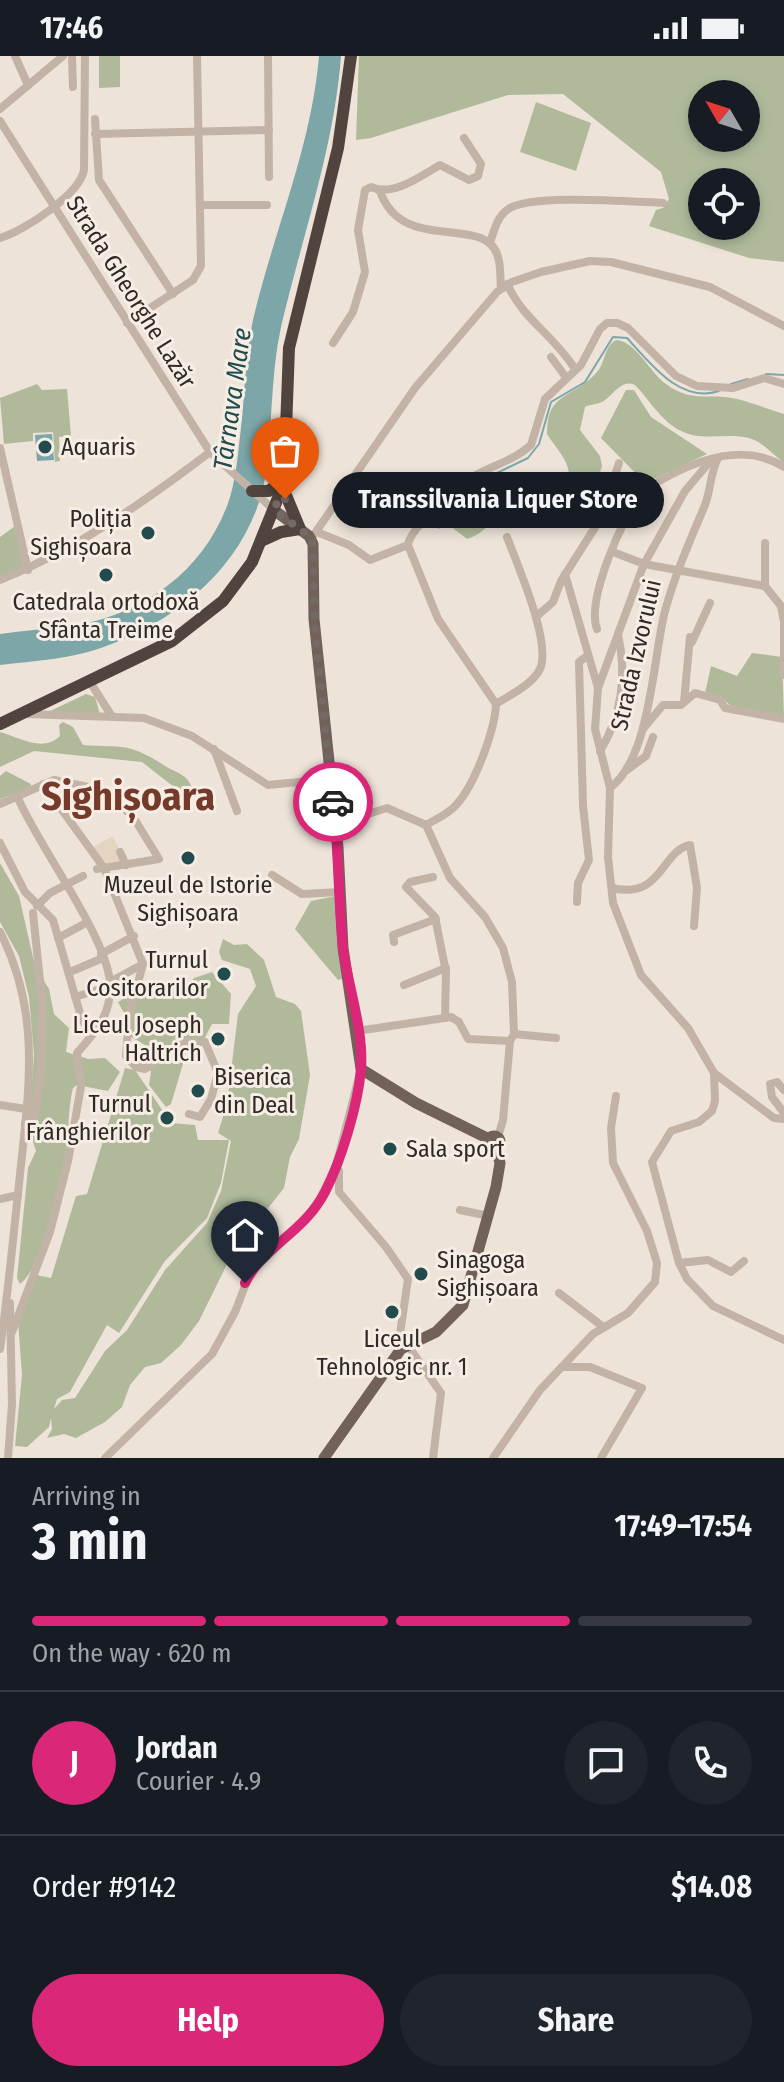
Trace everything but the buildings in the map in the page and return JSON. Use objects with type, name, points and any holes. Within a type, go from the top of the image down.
[{"type":"highway","points":[[261,541],[281,532],[300,529],[284,481],[289,348],[338,148],[351,56]]},
{"type":"highway","points":[[0,724],[163,646],[207,615],[242,578],[261,541],[269,501],[284,481]]},
{"type":"highway","points":[[269,501],[284,481]]},
{"type":"highway","points":[[252,491],[269,501]]},
{"type":"main road","points":[[269,501],[300,529],[314,536],[315,632],[336,824],[337,892],[361,1069],[409,1099],[494,1141],[499,1170],[463,1305],[436,1332],[408,1345],[379,1377],[324,1458]]},
{"type":"street","points":[[15,56],[28,85]]},
{"type":"street","points":[[0,109],[63,56]]},
{"type":"street","points":[[72,56],[73,87]]},
{"type":"street","points":[[0,238],[53,206],[76,189],[82,178],[85,56]]},
{"type":"street","points":[[127,323],[173,294],[199,271],[202,205],[197,56]]},
{"type":"street","points":[[268,56],[269,177]]},
{"type":"street","points":[[95,119],[99,180],[173,294]]},
{"type":"street","name":"Strada Gheorghe Lazăr","points":[[0,121],[210,452],[252,491]]},
{"type":"street","points":[[95,134],[269,130]]},
{"type":"street","points":[[333,343],[353,312],[365,272],[358,230],[363,195],[368,188],[380,191],[401,186],[440,165],[469,180],[478,176],[481,164],[464,138]]},
{"type":"street","points":[[380,191],[389,209],[416,228],[472,235],[490,243],[499,257],[504,286],[524,316],[558,343],[575,369]]},
{"type":"street","points":[[490,243],[500,217],[519,203],[587,200],[663,203]]},
{"type":"street","points":[[202,205],[267,205]]},
{"type":"street","points":[[408,545],[370,560],[349,545],[314,536],[407,399],[504,286],[577,263],[611,262],[710,287],[784,326]]},
{"type":"street","points":[[426,825],[451,810],[463,796],[492,730],[496,704],[438,619],[408,545],[410,534],[470,479],[531,445],[545,399],[585,359],[600,329],[617,323],[628,328],[676,376],[697,386],[733,388],[764,378],[784,384]]},
{"type":"street","points":[[551,357],[565,376]]},
{"type":"street","points":[[0,448],[28,570]]},
{"type":"street","points":[[1,579],[28,570],[103,529],[210,452]]},
{"type":"street","points":[[597,629],[594,606],[613,552],[643,491],[692,462],[715,458],[749,454],[784,467]]},
{"type":"street","points":[[715,458],[685,491],[644,564],[598,688],[595,729],[610,788],[608,857],[613,903],[641,975],[688,1028],[714,1073],[774,1118],[784,1116],[772,1097],[770,1084],[777,1082],[784,1090]]},
{"type":"street","name":"Strada Izvorului","points":[[610,788],[627,770],[649,705],[664,617],[677,570],[707,500],[715,458]]},
{"type":"street","points":[[537,616],[553,602],[565,574],[605,510],[619,463]]},
{"type":"street","points":[[496,704],[536,676],[541,667],[537,616],[507,537]]},
{"type":"street","points":[[765,543],[765,586],[781,606],[784,623],[784,675]]},
{"type":"street","points":[[613,552],[644,564],[677,570]]},
{"type":"street","name":"Strada Izvorului","points":[[677,570],[765,586]]},
{"type":"street","points":[[565,574],[571,584],[587,656],[598,688]]},
{"type":"street","points":[[684,703],[690,641],[710,603]]},
{"type":"street","points":[[600,751],[615,723],[622,692],[618,634]]},
{"type":"street","points":[[577,902],[578,883],[589,860],[583,806],[579,662],[587,656]]},
{"type":"street","points":[[90,682],[111,715]]},
{"type":"street","points":[[638,737],[663,705],[684,703],[699,693],[720,700],[725,708],[784,719]]},
{"type":"street","points":[[21,714],[111,715],[152,720],[214,749],[262,783],[275,786],[330,779]]},
{"type":"street","points":[[627,770],[646,756],[653,737]]},
{"type":"street","points":[[214,749],[237,811]]},
{"type":"street","points":[[0,804],[58,780],[101,790],[137,821],[159,859],[100,869]]},
{"type":"street","points":[[43,784],[90,849],[134,936],[143,964],[129,1016],[126,1056],[136,1067],[145,1069],[185,1042],[205,1042],[218,1073],[206,1112],[200,1117],[189,1114]]},
{"type":"street","points":[[12,1332],[50,1232],[68,1161],[81,1086],[77,1053],[98,1030],[110,984],[102,956],[86,923],[34,833],[17,796]]},
{"type":"street","points":[[336,824],[387,808],[426,825],[450,878],[485,917],[503,948],[512,977],[512,1038],[503,1120],[494,1141]]},
{"type":"street","points":[[0,843],[36,908],[51,916],[84,1024],[98,1030]]},
{"type":"street","points":[[612,888],[622,890],[650,883],[680,848],[690,845],[697,888],[694,926]]},
{"type":"street","points":[[120,852],[126,865]]},
{"type":"street","points":[[272,875],[302,894],[337,892]]},
{"type":"street","points":[[36,908],[66,884],[83,876]]},
{"type":"street","points":[[433,877],[410,882],[406,887],[436,919],[446,968],[445,1018]]},
{"type":"street","points":[[25,1124],[34,1118],[42,1045],[41,966],[36,908]]},
{"type":"street","points":[[394,942],[393,935],[436,919]]},
{"type":"street","points":[[58,938],[86,923]]},
{"type":"street","points":[[0,932],[16,964],[26,1003],[31,1053],[0,1349]]},
{"type":"street","points":[[70,972],[134,936]]},
{"type":"street","points":[[75,997],[110,984],[143,964]]},
{"type":"street","points":[[404,985],[446,968]]},
{"type":"street","points":[[357,1031],[445,1018],[457,1019],[468,1039],[556,1038]]},
{"type":"street","points":[[105,1458],[212,1354],[232,1320],[250,1273],[314,1211],[332,1178],[361,1069]]},
{"type":"street","points":[[714,1073],[716,1094],[712,1111],[699,1122],[671,1131],[652,1162],[679,1263],[687,1279],[713,1306],[784,1340]]},
{"type":"street","points":[[493,1458],[533,1399],[602,1326],[628,1313],[652,1287],[657,1274],[647,1231],[613,1163],[611,1128],[616,1096]]},
{"type":"street","points":[[0,1105],[26,1109]]},
{"type":"street","points":[[346,1131],[337,1189],[406,1274],[408,1286],[399,1328],[441,1393],[433,1458]]},
{"type":"street","points":[[0,1199],[18,1195]]},
{"type":"street","points":[[460,1210],[489,1216]]},
{"type":"street","points":[[679,1263],[708,1260],[731,1272],[744,1261]]},
{"type":"street","points":[[8,1458],[12,1332],[9,1286]]},
{"type":"street","points":[[559,1293],[602,1326]]},
{"type":"street","points":[[561,1368],[590,1367],[642,1388],[601,1458]]},
{"type":"green space","points":[[99,56],[120,56],[120,87],[99,88]]},
{"type":"green space","points":[[359,56],[784,56],[784,262],[749,258],[693,240],[760,240],[760,168],[688,168],[688,238],[649,226],[656,210],[663,208],[669,199],[661,172],[563,94],[508,95],[356,140]]},
{"type":"green space","points":[[536,102],[591,123],[576,171],[520,152]]},
{"type":"green space","points":[[616,340],[630,346],[660,379],[685,394],[737,399],[784,414],[784,463],[763,445],[749,438],[698,436],[681,431],[665,420],[637,387],[628,383],[602,402],[585,407],[580,430],[600,456],[602,466],[586,518],[578,526],[568,527],[547,511],[522,501],[506,508],[483,531],[467,539],[449,525],[438,529],[437,524],[459,501],[494,481],[507,478],[539,480],[550,495],[557,496],[565,487],[569,471],[547,434],[553,406],[597,372],[609,347]]},
{"type":"green space","points":[[37,384],[42,390],[67,389],[71,436],[59,437],[60,461],[55,462],[53,432],[33,433],[33,441],[4,444],[0,398]]},
{"type":"green space","points":[[626,390],[634,390],[651,417],[707,454],[645,483],[601,438]]},
{"type":"green space","points":[[18,524],[28,570],[0,578],[0,537]]},
{"type":"green space","points":[[752,653],[782,657],[784,717],[733,707],[721,698],[705,693],[711,666],[737,676]]},
{"type":"green space","points":[[86,694],[95,697],[100,714],[44,714]]},
{"type":"green space","points":[[63,722],[73,727],[83,745],[126,748],[143,753],[183,776],[193,791],[183,794],[142,762],[34,751],[0,767],[0,732],[38,744],[46,743],[60,736],[59,725]]},
{"type":"green space","points":[[6,771],[31,784],[30,788],[0,799],[0,776]]},
{"type":"green space","points":[[0,863],[19,896],[35,966],[49,989],[54,1014],[69,1028],[66,1052],[88,1059],[105,1058],[120,1072],[108,1091],[77,1085],[73,1088],[64,1164],[56,1201],[44,1242],[28,1275],[20,1284],[17,1278],[28,1168],[36,1151],[29,1129],[34,1054],[29,997],[19,956],[0,922]]},
{"type":"green space","points":[[336,896],[342,979],[338,980],[295,929],[311,901]]},
{"type":"green space","points":[[223,939],[234,945],[247,944],[264,960],[276,997],[295,1004],[301,1011],[310,1075],[299,1139],[290,1157],[284,1188],[233,1252],[199,1321],[181,1345],[161,1363],[145,1367],[130,1385],[122,1407],[105,1422],[76,1438],[64,1434],[47,1438],[52,1429],[51,1418],[49,1427],[27,1447],[15,1446],[22,1375],[18,1321],[36,1275],[51,1278],[76,1196],[87,1194],[125,1068],[135,1070],[171,1123],[195,1125],[198,1140],[229,1140],[221,1183],[207,1218],[165,1261],[119,1333],[107,1325],[70,1392],[57,1399],[54,1409],[62,1400],[75,1398],[105,1351],[127,1330],[165,1270],[207,1223],[221,1191],[231,1141],[218,1133],[227,1104],[238,1014],[256,986],[250,969],[222,960],[219,952]]},
{"type":"green space","points":[[212,972],[231,994],[229,1024],[212,1024],[201,1045],[187,1050],[171,1104],[166,1107],[149,1085],[151,1071],[139,1067],[130,1056],[133,1052],[139,1053],[145,1045],[131,1037],[131,1026],[118,1002],[140,989],[150,997],[165,990],[184,989],[194,978]]},
{"type":"shaded area","points":[[113,836],[126,865],[104,868],[90,849]]},
{"type":"water","points":[[319,56],[341,56],[332,125],[277,346],[265,478],[257,508],[244,536],[227,562],[207,584],[157,622],[89,652],[0,665],[0,634],[78,625],[126,610],[169,585],[187,569],[216,529],[235,478],[253,320],[300,157]]},
{"type":"water","name":"Aquaris","points":[[52,434],[54,460],[37,461],[35,435]]},
{"type":"waterway","points":[[421,528],[474,484],[528,458],[539,444],[551,402],[585,382],[613,337],[627,338],[656,369],[679,387],[691,392],[719,391]]},
{"type":"waterway","points":[[766,374],[784,375]]},
{"type":"waterway","points":[[731,384],[748,379]]},
{"type":"way so far","points":[[285,499],[283,488],[274,510],[309,536],[313,544],[315,632],[333,802]]},
{"type":"place","name":"Aquaris","points":[[45,447]]},
{"type":"place","name":"Transsilvania Liquer Store","points":[[285,499]]},
{"type":"place","name":"Poliția Sighișoara","points":[[148,533]]},
{"type":"place","name":"Catedrala ortodoxă Sfânta Treime","points":[[106,575]]},
{"type":"place","name":"Muzeul de Istorie Sighișoara","points":[[188,858]]},
{"type":"place","name":"Turnul Cositorarilor","points":[[224,974]]},
{"type":"place","name":"Liceul Joseph Haltrich","points":[[218,1039]]},
{"type":"place","name":"Biserica din Deal","points":[[198,1091]]},
{"type":"place","name":"Turnul Frânghierilor","points":[[167,1118]]},
{"type":"place","name":"Sala sport","points":[[390,1149]]},
{"type":"place","name":"Sinagoga Sighișoara","points":[[421,1274]]},
{"type":"place","name":"Liceul Tehnologic nr. 1","points":[[392,1312]]},
{"type":"district","name":"Sighișoara","points":[[128,796]]},
{"type":"route","points":[[245,1283],[263,1259],[308,1220],[319,1202],[341,1152],[360,1076],[359,1046],[343,948],[333,802]]},
{"type":"water label","name":"Târnava Mare","points":[[232,399]]}]
